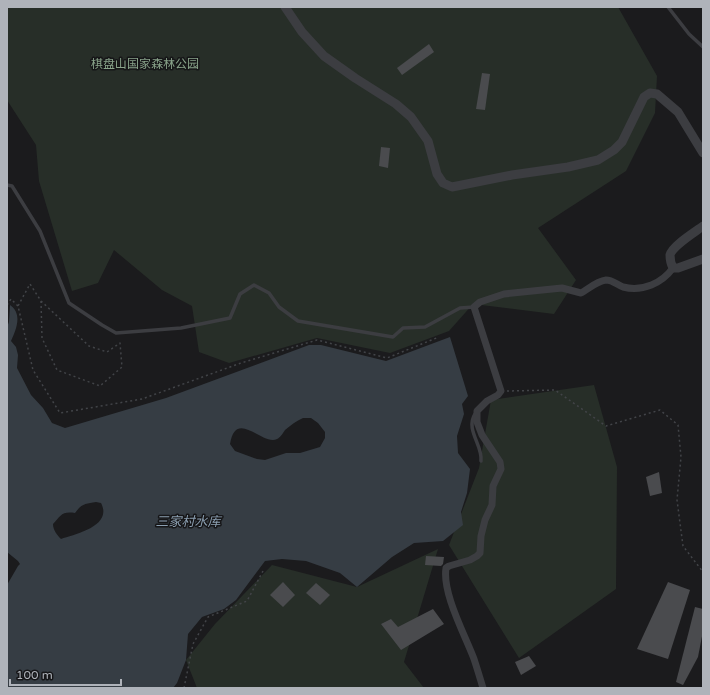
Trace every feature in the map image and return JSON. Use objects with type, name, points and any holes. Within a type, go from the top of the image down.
[{"type":"street","points":[[285,7],[302,32],[324,56],[396,104],[411,117],[428,141],[437,174],[443,183],[452,187],[512,175],[568,167],[598,160],[614,150],[622,142],[644,97],[650,94],[657,94],[678,112],[703,154]]},
{"type":"street","points":[[673,268],[670,255],[674,248],[703,226]]},
{"type":"street","points":[[673,268],[678,268],[703,259]]},
{"type":"street","points":[[483,688],[474,659],[447,588],[445,574],[446,568],[449,566],[470,560],[480,553],[481,536],[485,520],[492,505],[493,486],[501,469],[500,462],[482,435],[478,422],[477,411],[487,401],[498,395],[501,391],[474,307],[480,302],[504,294],[562,288],[581,293],[605,280],[612,281],[623,287],[640,288],[657,284],[668,275],[673,268]]},
{"type":"lane","points":[[668,7],[689,34],[703,47]]},
{"type":"lane","points":[[7,185],[12,186],[40,231],[69,303],[116,333],[181,328],[230,318],[240,294],[254,285],[269,293],[279,307],[298,320],[393,337],[403,328],[425,327],[460,308],[474,307]]},
{"type":"lane","points":[[477,411],[471,424],[475,441],[480,451],[481,461]]},
{"type":"path","points":[[18,306],[30,284],[41,301],[89,346],[107,352],[120,343],[122,366],[100,386],[56,370],[42,338],[41,301]]},
{"type":"path","points":[[7,305],[11,299],[18,306],[33,370],[60,413],[142,399],[241,363],[317,340],[387,358],[439,337]]},
{"type":"path","points":[[501,391],[555,390],[606,426],[660,410],[678,425],[681,458],[677,500],[683,546],[703,572]]},
{"type":"path","points":[[184,688],[193,644],[208,617],[247,601],[263,572]]},
{"type":"green space","name":"棋盘山国家森林公园","points":[[7,7],[618,7],[657,76],[655,113],[626,171],[538,228],[576,280],[554,314],[473,304],[449,331],[390,353],[317,338],[229,363],[199,352],[192,306],[162,290],[114,250],[98,283],[72,291],[39,181],[36,145],[7,100]]},
{"type":"green space","points":[[594,385],[617,467],[616,589],[519,658],[449,545],[479,468],[491,400]]},
{"type":"green space","points":[[438,549],[404,662],[424,688],[197,688],[186,660],[215,624],[272,565],[357,587]]},
{"type":"water","name":"三家村水库","points":[[10,305],[14,309],[17,317],[15,332],[11,341],[16,347],[18,355],[17,368],[31,395],[43,408],[52,423],[65,428],[166,398],[309,345],[321,345],[386,361],[450,337],[468,396],[462,404],[464,414],[457,436],[458,453],[470,469],[467,493],[461,512],[463,525],[443,541],[414,543],[392,557],[357,587],[340,573],[306,561],[282,559],[265,561],[236,600],[224,609],[202,617],[188,634],[186,660],[177,683],[173,688],[7,688],[7,585],[20,564],[7,552],[7,327],[9,322]],"holes":[[[303,418],[311,418],[318,423],[325,432],[325,438],[320,447],[300,453],[286,453],[265,460],[257,459],[235,451],[230,444],[233,434],[238,429],[244,428],[264,438],[271,440],[277,439],[287,428]],[[96,502],[101,503],[103,511],[102,518],[98,523],[91,528],[61,539],[53,524],[60,516],[64,513],[75,513],[82,506]]]},
{"type":"building","points":[[429,44],[434,52],[402,75],[397,68]]},
{"type":"building","points":[[482,73],[490,74],[485,110],[476,109]]},
{"type":"building","points":[[381,147],[390,148],[388,168],[379,166]]},
{"type":"building","points":[[659,472],[662,493],[650,496],[646,477]]},
{"type":"building","points":[[426,556],[444,557],[443,564],[441,566],[425,565]]},
{"type":"building","points":[[283,582],[295,595],[283,607],[270,595]]},
{"type":"building","points":[[668,582],[690,590],[668,659],[637,649]]},
{"type":"building","points":[[316,583],[330,595],[320,605],[306,593]]},
{"type":"building","points":[[695,607],[703,609],[703,631],[698,657],[683,685],[676,682]]},
{"type":"building","points":[[433,609],[444,624],[401,650],[381,624],[391,619],[398,627]]},
{"type":"building","points":[[529,656],[536,666],[521,675],[515,662]]}]
